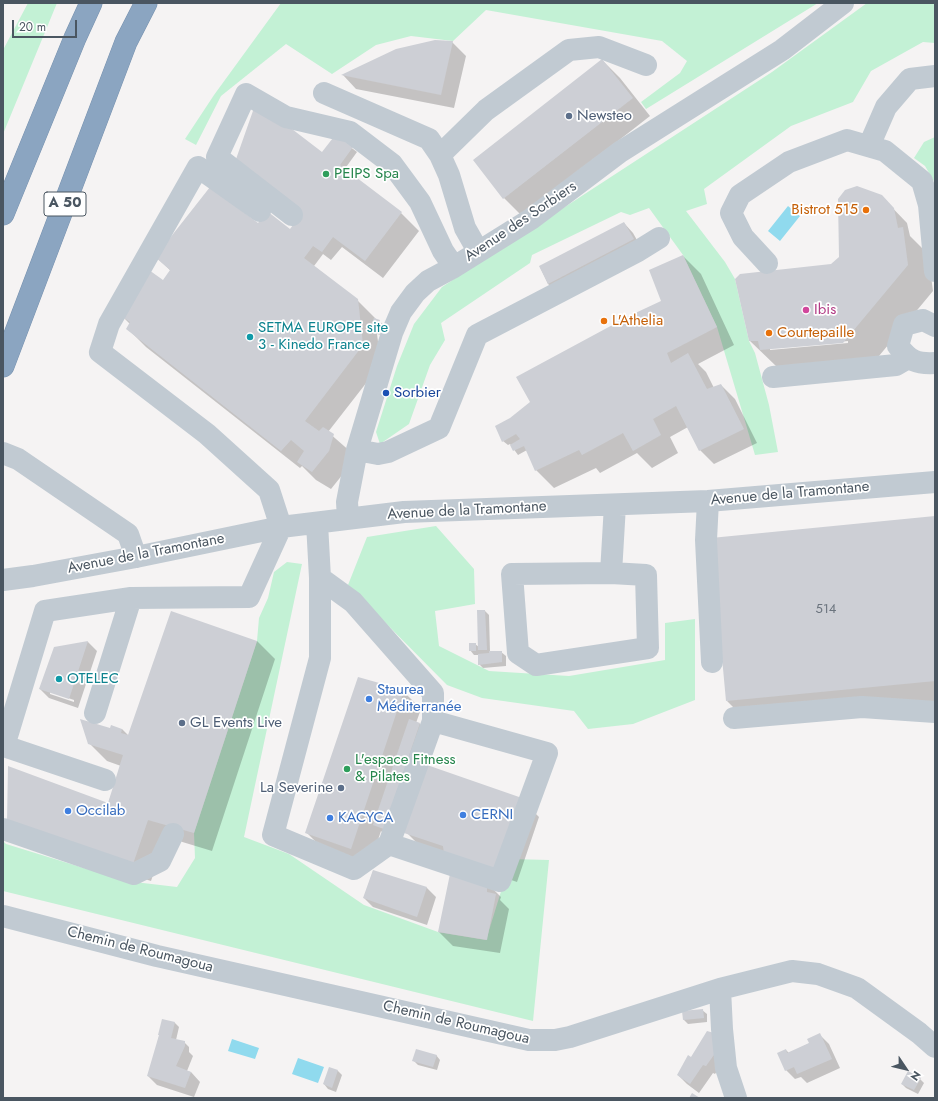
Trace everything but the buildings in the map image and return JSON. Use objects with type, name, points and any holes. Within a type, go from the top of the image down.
[{"type":"highway","points":[[3,214],[75,38],[91,3]]},
{"type":"highway","name":"A 50","points":[[3,366],[126,42],[146,3]]},
{"type":"street","name":"Avenue des Sorbiers","points":[[348,518],[347,502],[357,450],[392,332],[401,312],[414,293],[428,281],[454,267],[531,219],[620,152],[782,50],[843,3]]},
{"type":"street","points":[[440,155],[486,110],[569,50],[599,46],[646,65]]},
{"type":"street","points":[[869,146],[886,107],[910,79],[935,76]]},
{"type":"street","points":[[324,93],[429,139],[440,155],[449,175],[465,228],[478,251]]},
{"type":"street","points":[[292,214],[217,157],[246,94],[286,117],[350,132],[392,164],[420,202],[443,251],[454,267]]},
{"type":"street","points":[[767,263],[743,237],[731,212],[740,195],[788,162],[847,140],[885,151],[922,181],[929,205],[935,271]]},
{"type":"street","points":[[105,780],[4,749],[45,610],[131,598],[249,597],[281,527],[269,490],[207,434],[100,352],[109,324],[198,167],[260,211]]},
{"type":"street","points":[[357,450],[378,454],[388,452],[439,428],[477,335],[638,251],[659,238]]},
{"type":"street","points":[[935,326],[923,320],[904,325],[898,346],[908,358],[924,364],[935,363]]},
{"type":"street","points":[[773,377],[896,365],[908,358]]},
{"type":"street","points":[[3,453],[18,459],[128,534],[136,556]]},
{"type":"street","name":"Avenue de la Tramontane","points":[[3,580],[136,556],[281,527],[404,512],[708,501],[935,482]]},
{"type":"street","points":[[708,501],[706,540],[712,662]]},
{"type":"street","points":[[611,573],[615,504]]},
{"type":"street","points":[[317,523],[320,578],[320,658],[273,835],[354,869],[389,844],[433,721],[433,693],[353,602],[320,578]]},
{"type":"street","points":[[611,573],[646,575],[648,648],[536,665],[518,653],[512,574],[611,573]]},
{"type":"street","points":[[95,713],[131,598]]},
{"type":"street","points":[[734,718],[862,707],[935,712]]},
{"type":"street","points":[[389,844],[500,881],[547,753],[433,721]]},
{"type":"street","points":[[3,829],[134,874],[160,861],[173,834]]},
{"type":"street","name":"Chemin de Roumagoua","points":[[3,916],[157,956],[529,1040],[554,1040],[570,1038],[720,989],[792,971],[818,974],[857,988],[920,1033],[935,1047]]},
{"type":"street","points":[[720,989],[726,1068],[736,1098]]},
{"type":"green space","points":[[28,3],[57,3],[3,134],[3,50]]},
{"type":"green space","points":[[281,3],[818,3],[646,109],[641,102],[680,73],[687,61],[662,41],[486,10],[453,41],[411,36],[376,45],[332,74],[286,44],[221,96],[196,145],[185,139],[214,95]]},
{"type":"green space","points":[[867,3],[935,3],[935,43],[923,42],[871,71],[853,102],[791,126],[704,189],[707,204],[686,211],[725,262],[735,279],[749,341],[755,353],[769,405],[778,452],[755,455],[717,327],[683,255],[649,208],[630,215],[621,212],[532,255],[530,263],[441,323],[445,340],[430,365],[409,424],[380,444],[376,432],[397,366],[414,324],[442,287],[772,72]]},
{"type":"green space","points":[[935,137],[935,183],[925,166],[914,158],[924,142]]},
{"type":"green space","points":[[436,526],[474,569],[475,604],[435,611],[439,646],[489,671],[569,676],[665,660],[665,623],[695,619],[695,700],[633,724],[588,729],[574,711],[482,698],[447,685],[348,585],[367,537]]},
{"type":"green space","points":[[287,562],[302,564],[244,837],[289,854],[364,905],[438,932],[486,940],[511,859],[549,860],[533,1021],[3,891],[3,841],[6,844],[126,881],[177,887],[195,858],[194,833],[257,641],[259,618],[268,598],[274,572]]},
{"type":"water","points":[[788,206],[800,216],[780,241],[768,231]]},
{"type":"water","points":[[232,1039],[259,1048],[255,1059],[228,1051]]},
{"type":"water","points":[[298,1058],[324,1067],[318,1083],[292,1074]]},
{"type":"place","name":"Newsteo","points":[[569,116]]},
{"type":"place","name":"PEIPS Spa","points":[[326,174]]},
{"type":"place","name":"Bistrot 515","points":[[866,210]]},
{"type":"place","name":"Ibis","points":[[806,310]]},
{"type":"place","name":"L'Athelia","points":[[604,321]]},
{"type":"place","name":"Courtepaille","points":[[769,333]]},
{"type":"place","name":"SETMA EUROPE site 3 - Kinedo France","points":[[250,337]]},
{"type":"place","name":"Sorbier","points":[[386,393]]},
{"type":"place","name":"OTELEC","points":[[59,679]]},
{"type":"place","name":"Staurea Méditerranée","points":[[369,699]]},
{"type":"place","name":"GL Events Live","points":[[182,723]]},
{"type":"place","name":"L'espace Fitness & Pilates","points":[[347,769]]},
{"type":"place","name":"La Severine","points":[[341,788]]},
{"type":"place","name":"Occilab","points":[[68,811]]},
{"type":"place","name":"CERNI","points":[[463,815]]},
{"type":"place","name":"KACYCA","points":[[330,818]]}]
